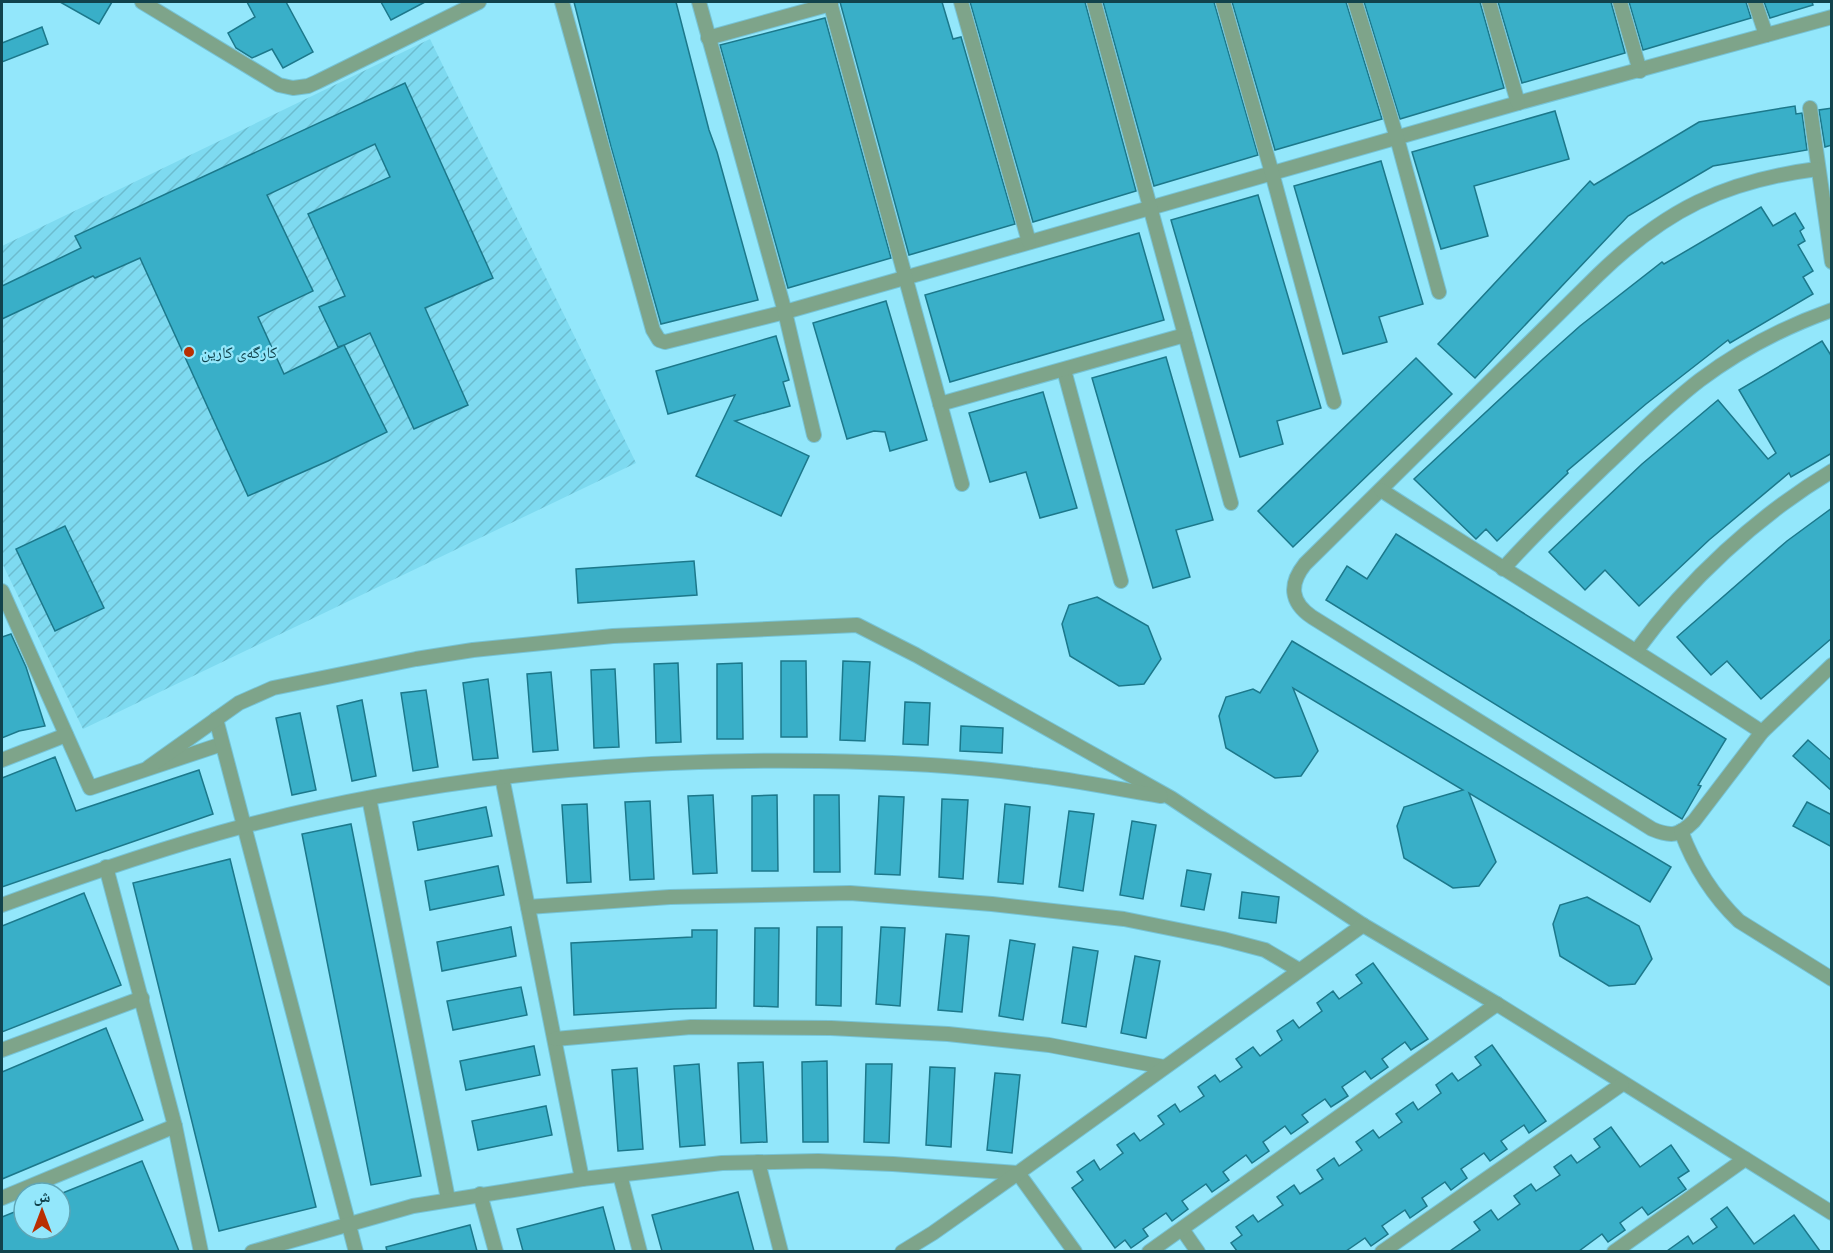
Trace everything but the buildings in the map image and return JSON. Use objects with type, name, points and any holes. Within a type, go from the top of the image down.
[{"type":"street","points":[[142,2],[279,86],[293,88],[316,82],[479,2]]},
{"type":"street","points":[[562,2],[656,336],[665,342],[784,312],[1832,16]]},
{"type":"street","points":[[699,2],[784,312],[814,435]]},
{"type":"street","points":[[961,2],[1029,242]]},
{"type":"street","points":[[1094,2],[1231,502]]},
{"type":"street","points":[[1223,2],[1334,402]]},
{"type":"street","points":[[1355,2],[1397,138],[1439,292]]},
{"type":"street","points":[[1488,2],[1518,103]]},
{"type":"street","points":[[1620,2],[1640,70]]},
{"type":"street","points":[[1755,2],[1766,35]]},
{"type":"street","points":[[708,38],[830,3],[962,484]]},
{"type":"street","points":[[1810,108],[1832,262]]},
{"type":"street","points":[[1817,169],[1769,176],[1712,195],[1688,206],[1643,234],[1598,275],[1299,573],[1294,581],[1294,593],[1304,612],[1665,835],[1673,835],[1694,821],[1762,732],[1832,665]]},
{"type":"street","points":[[1503,569],[1529,539],[1700,380],[1759,341],[1788,326],[1832,310]]},
{"type":"street","points":[[940,404],[1185,335]]},
{"type":"street","points":[[1064,370],[1121,581]]},
{"type":"street","points":[[1637,650],[1679,597],[1711,566],[1774,511],[1809,484],[1832,471]]},
{"type":"street","points":[[1381,490],[1503,569],[1637,650],[1762,732]]},
{"type":"street","points":[[2,591],[6,613],[90,788],[222,744]]},
{"type":"street","points":[[149,767],[239,703],[273,688],[461,652],[613,636],[857,625],[916,655],[1171,798],[1363,925],[1497,1004],[1832,1214]]},
{"type":"street","points":[[216,719],[356,1251]]},
{"type":"street","points":[[2,760],[66,735]]},
{"type":"street","points":[[2,905],[106,867],[244,826],[369,798],[502,777],[627,765],[759,760],[899,763],[1032,774],[1171,798]]},
{"type":"street","points":[[502,777],[582,1179]]},
{"type":"street","points":[[369,798],[448,1200]]},
{"type":"street","points":[[1681,831],[1695,865],[1726,909],[1739,921],[1832,979]]},
{"type":"street","points":[[106,867],[175,1126],[201,1251]]},
{"type":"street","points":[[528,907],[670,897],[850,893],[992,904],[1124,919],[1223,939],[1265,950],[1299,970]]},
{"type":"street","points":[[902,1251],[933,1233],[1018,1173],[1363,925]]},
{"type":"street","points":[[2,1050],[142,998]]},
{"type":"street","points":[[1149,1251],[1497,1004]]},
{"type":"street","points":[[555,1039],[691,1027],[831,1028],[948,1034],[1049,1045],[1164,1067]]},
{"type":"street","points":[[1382,1251],[1622,1084]]},
{"type":"street","points":[[2,1198],[175,1126]]},
{"type":"street","points":[[1614,1251],[1745,1159]]},
{"type":"street","points":[[252,1251],[349,1222],[413,1206],[480,1194],[582,1179],[722,1163],[818,1161],[882,1163],[1018,1173],[1075,1251]]},
{"type":"street","points":[[758,1162],[781,1251]]},
{"type":"street","points":[[620,1175],[640,1251]]},
{"type":"street","points":[[480,1194],[496,1251]]},
{"type":"street","points":[[1182,1228],[1198,1251]]},
{"type":"shaded area","points":[[430,39],[636,463],[83,729],[2,563],[2,246]]},
{"type":"place","name":"کارگەی کارین","points":[[189,352]]}]
